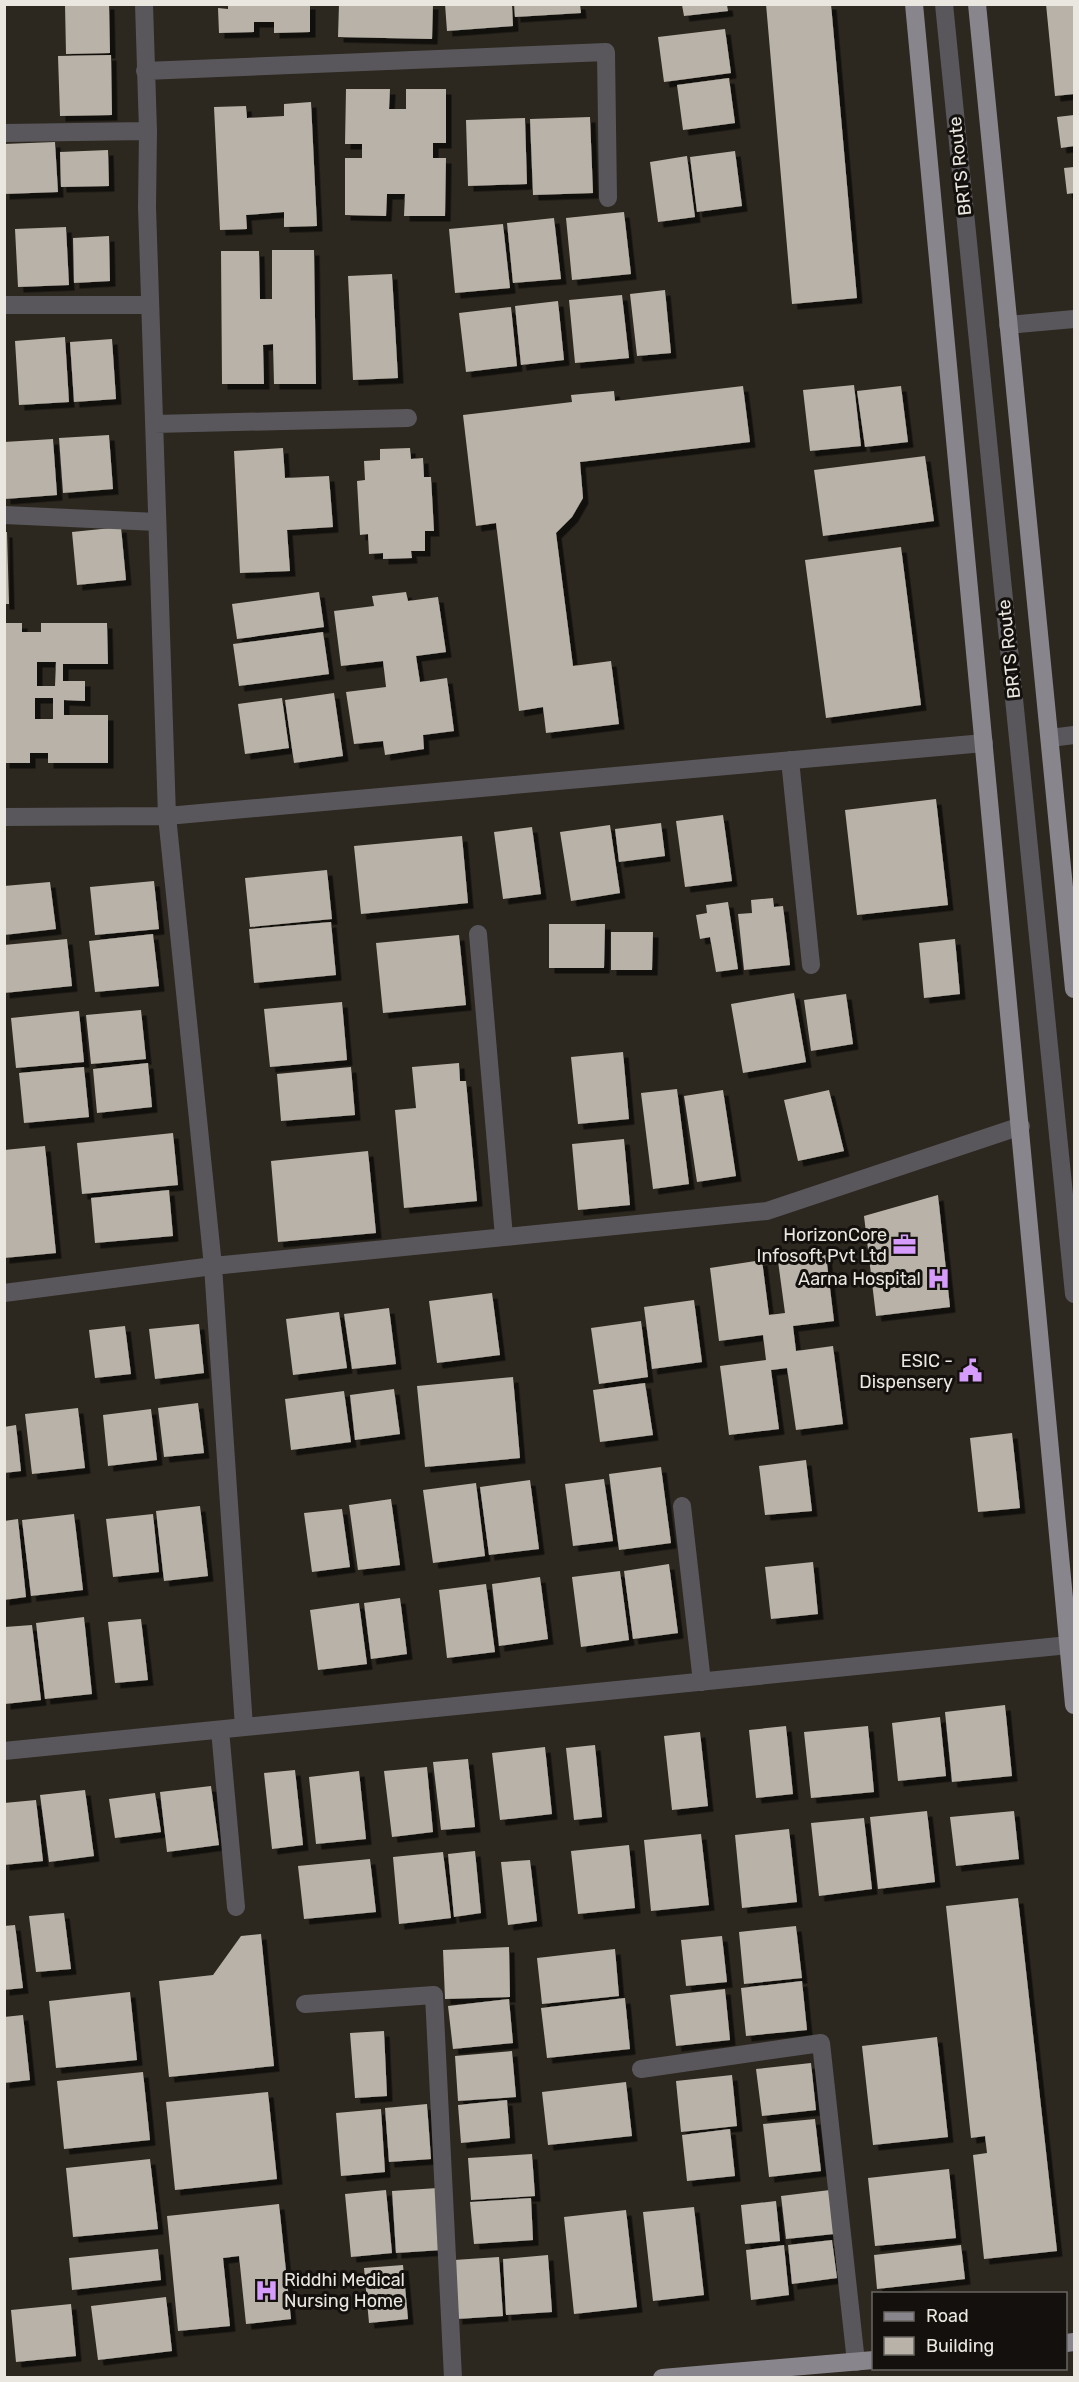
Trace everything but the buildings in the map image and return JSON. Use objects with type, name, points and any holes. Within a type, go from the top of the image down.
[{"type":"main road","points":[[914,4],[1074,1705]]},
{"type":"main road","points":[[977,4],[1074,989]]},
{"type":"main road","points":[[662,2378],[865,2361]]},
{"type":"street","points":[[144,4],[148,131],[147,207],[167,816],[213,1266],[244,1727]]},
{"type":"street","name":"BRTS Route","points":[[944,4],[1074,1294]]},
{"type":"street","points":[[145,70],[606,51],[608,198]]},
{"type":"street","points":[[4,133],[148,131]]},
{"type":"street","points":[[4,305],[150,305]]},
{"type":"street","points":[[1008,325],[1074,319]]},
{"type":"street","points":[[154,424],[408,418]]},
{"type":"street","points":[[4,515],[157,522]]},
{"type":"street","points":[[1050,738],[1074,735]]},
{"type":"street","points":[[4,817],[167,816],[984,743]]},
{"type":"street","points":[[790,760],[811,965]]},
{"type":"street","points":[[478,934],[504,1237]]},
{"type":"street","points":[[4,1293],[213,1266],[767,1211],[1021,1126]]},
{"type":"street","points":[[682,1506],[702,1682]]},
{"type":"street","points":[[4,1751],[1069,1645]]},
{"type":"street","points":[[220,1730],[236,1907]]},
{"type":"street","points":[[305,2004],[434,1995],[453,2378]]},
{"type":"street","points":[[641,2068],[821,2043],[865,2361]]},
{"type":"place","name":"HorizonCore Infosoft Pvt Ltd","points":[[905,1245]]},
{"type":"place","name":"Aarna Hospital","points":[[939,1279]]},
{"type":"place","name":"ESIC - Dispensery","points":[[971,1371]]},
{"type":"place","name":"Riddhi Medical Nursing Home","points":[[266,2290]]}]
